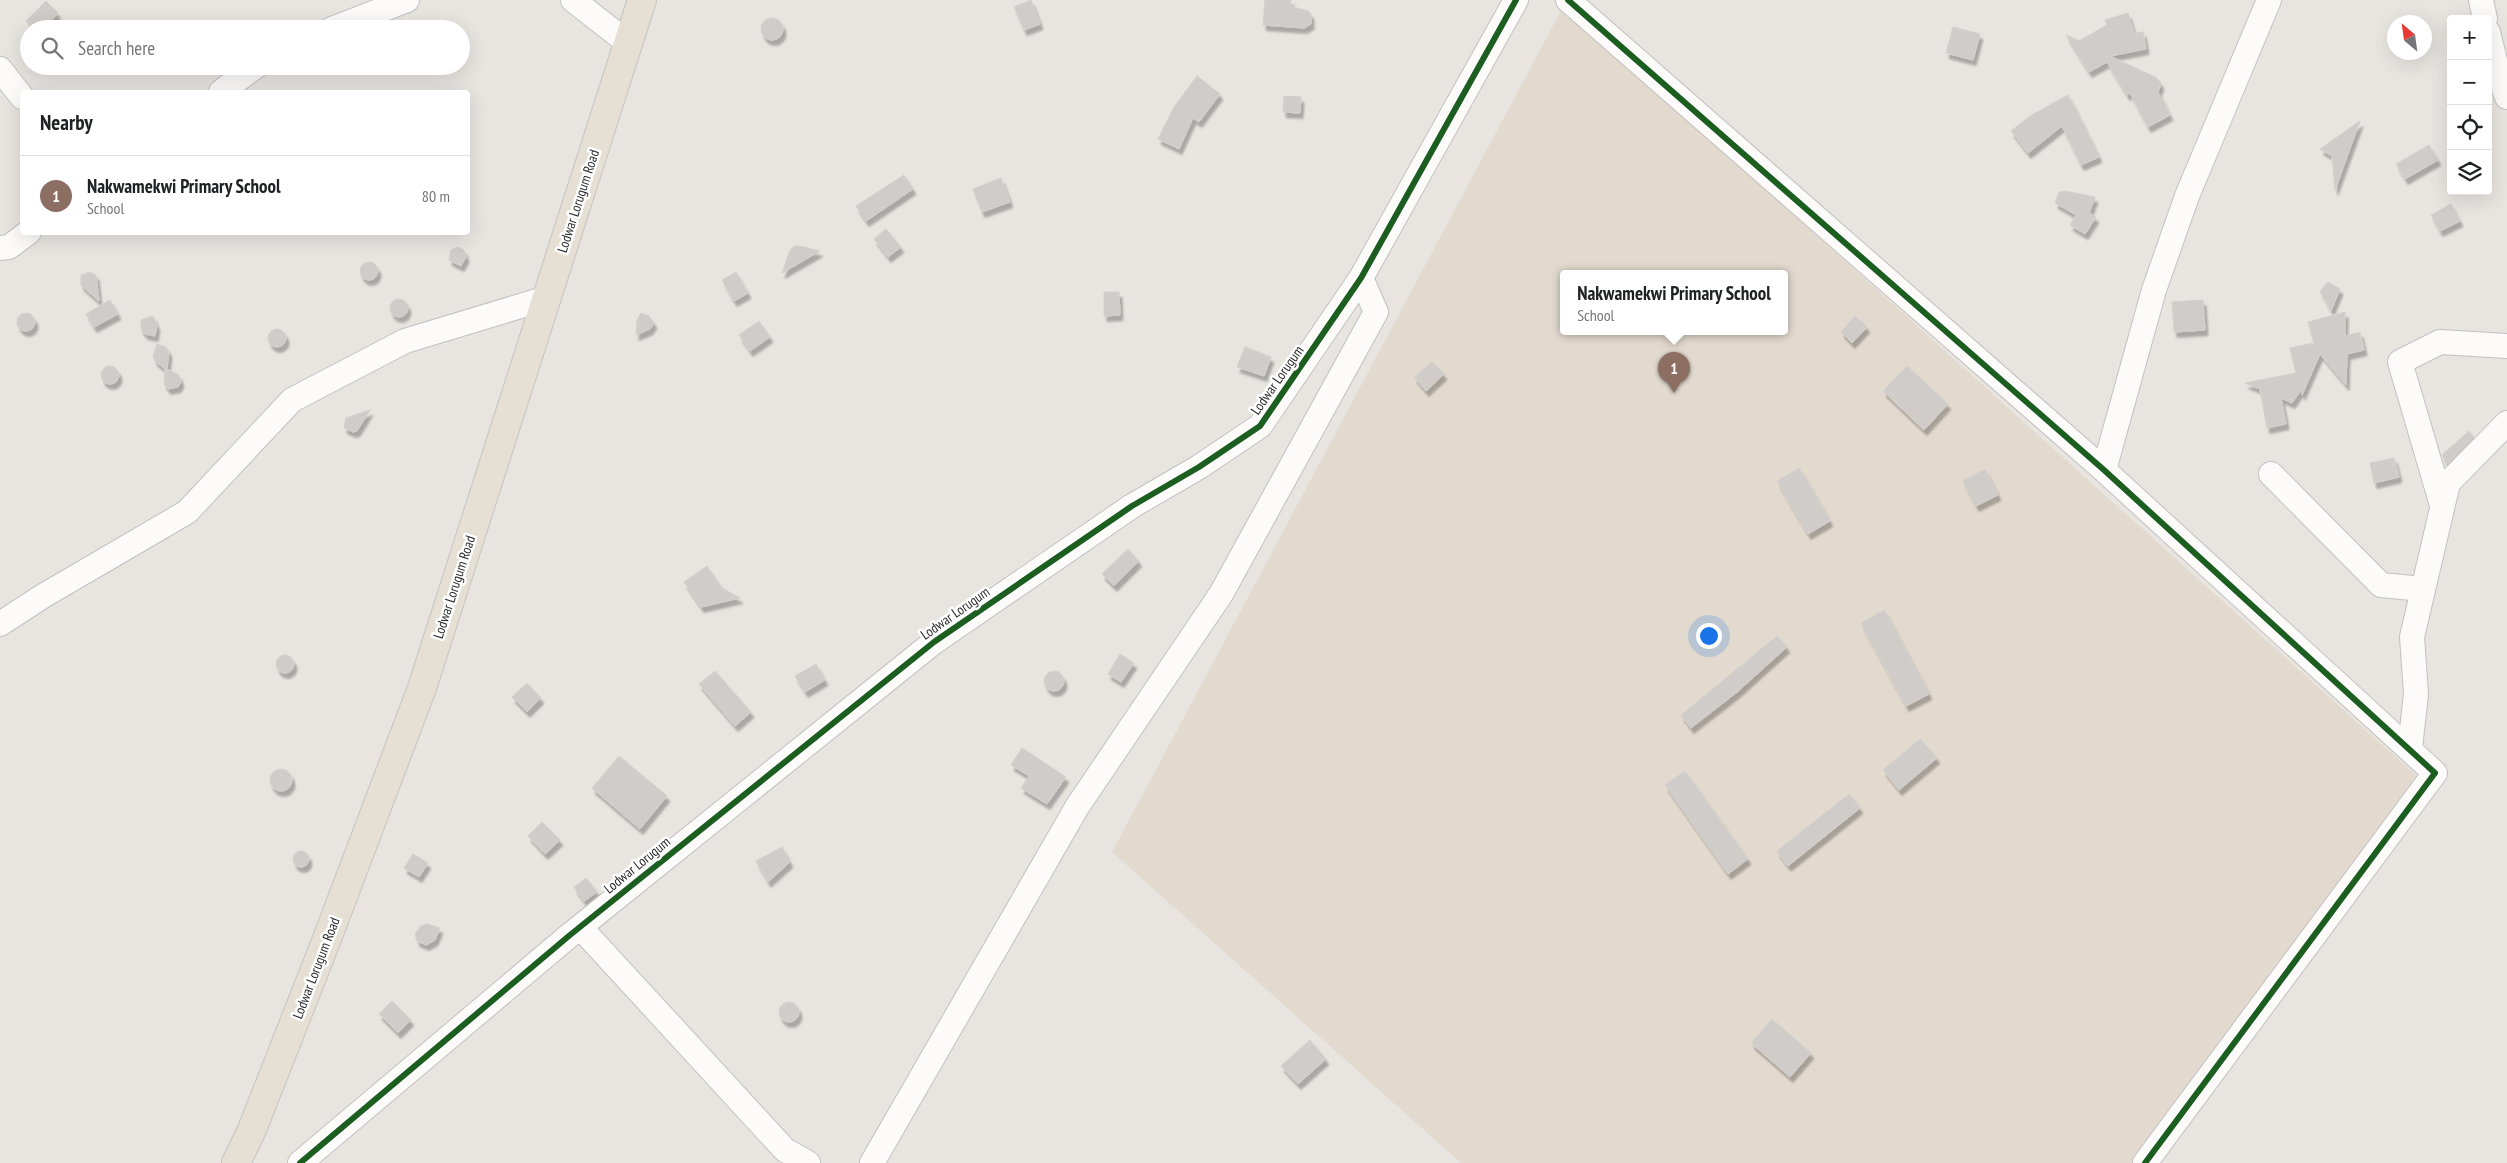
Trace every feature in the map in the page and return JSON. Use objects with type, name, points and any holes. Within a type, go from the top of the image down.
[{"type":"main road","name":"Lodwar Lorugum Road","points":[[236,1163],[251,1132],[322,953],[422,688],[642,0]]},
{"type":"street","points":[[355,20],[407,0]]},
{"type":"street","points":[[572,0],[628,43]]},
{"type":"street","name":"Lodwar Lorugum","points":[[300,1163],[580,927],[934,642],[1132,506],[1199,467],[1260,426],[1361,278],[1516,0]]},
{"type":"street","points":[[1568,0],[2104,470],[2410,748],[2435,773],[2146,1163]]},
{"type":"street","points":[[2104,470],[2154,290],[2187,196],[2269,0]]},
{"type":"street","points":[[2481,0],[2484,15]]},
{"type":"street","points":[[2492,48],[2498,73],[2507,97]]},
{"type":"street","points":[[0,69],[20,94]]},
{"type":"street","points":[[224,90],[244,75]]},
{"type":"street","points":[[0,248],[9,247],[25,235]]},
{"type":"street","points":[[872,1163],[1077,807],[1221,594],[1376,312],[1361,278]]},
{"type":"street","points":[[0,624],[43,596],[187,512],[292,400],[405,341],[546,298]]},
{"type":"street","points":[[2442,505],[2400,362],[2440,342],[2507,346]]},
{"type":"street","points":[[2410,748],[2416,694],[2412,637],[2448,483],[2507,422]]},
{"type":"street","points":[[2271,474],[2381,585],[2423,589]]},
{"type":"street","points":[[580,927],[785,1150],[808,1163]]},
{"type":"shaded area","points":[[1563,7],[2420,779],[2138,1163],[1461,1163],[1112,852]]},
{"type":"building","points":[[1031,0],[1040,24],[1024,30],[1014,7]]},
{"type":"building","points":[[1265,0],[1291,0],[1290,6],[1308,11],[1311,14],[1311,24],[1304,28],[1263,25]]},
{"type":"building","points":[[46,1],[58,13],[51,20],[27,20]]},
{"type":"building","points":[[2128,13],[2134,33],[2143,32],[2146,49],[2110,56],[2157,78],[2161,84],[2158,92],[2170,115],[2148,127],[2130,93],[2127,95],[2107,62],[2089,72],[2066,35],[2079,41],[2107,25],[2105,20]]},
{"type":"building","points":[[772,18],[780,21],[783,29],[780,37],[772,40],[764,37],[761,29],[764,21]]},
{"type":"building","points":[[1953,27],[1980,34],[1973,60],[1946,53]]},
{"type":"building","points":[[1197,76],[1220,94],[1199,122],[1193,118],[1179,149],[1158,139],[1174,107]]},
{"type":"building","points":[[2068,95],[2099,157],[2081,165],[2062,126],[2028,153],[2011,131],[2030,116]]},
{"type":"building","points":[[1284,96],[1301,97],[1300,113],[1283,112]]},
{"type":"building","points":[[2360,121],[2335,190],[2332,156],[2320,149]]},
{"type":"building","points":[[2429,145],[2438,160],[2405,179],[2396,164]]},
{"type":"building","points":[[904,175],[913,189],[866,221],[856,206]]},
{"type":"building","points":[[1001,178],[1010,202],[982,212],[973,189]]},
{"type":"building","points":[[2065,191],[2095,197],[2089,213],[2096,217],[2085,234],[2070,225],[2076,215],[2055,203],[2059,192]]},
{"type":"building","points":[[2451,204],[2460,221],[2440,231],[2431,215]]},
{"type":"building","points":[[886,229],[901,247],[888,257],[874,239]]},
{"type":"building","points":[[794,246],[820,251],[782,273],[790,250]]},
{"type":"building","points":[[458,247],[464,250],[466,257],[461,266],[449,260],[451,250]]},
{"type":"building","points":[[369,262],[375,265],[378,271],[375,277],[369,280],[363,277],[360,271],[363,265]]},
{"type":"building","points":[[90,272],[96,275],[99,301],[81,285],[81,275]]},
{"type":"building","points":[[736,272],[748,293],[734,301],[722,280]]},
{"type":"building","points":[[2328,282],[2340,289],[2331,311],[2320,291]]},
{"type":"building","points":[[1104,292],[1119,292],[1120,315],[1104,316]]},
{"type":"building","points":[[399,299],[405,302],[408,308],[405,314],[399,317],[393,314],[390,308],[393,302]]},
{"type":"building","points":[[110,300],[118,314],[94,327],[86,314]]},
{"type":"building","points":[[2203,300],[2205,330],[2174,332],[2172,302]]},
{"type":"building","points":[[2345,312],[2345,336],[2360,332],[2364,350],[2347,354],[2346,385],[2320,354],[2302,395],[2301,390],[2292,403],[2281,398],[2286,424],[2267,428],[2260,389],[2245,383],[2296,373],[2290,348],[2314,343],[2308,322]]},
{"type":"building","points":[[26,313],[32,316],[35,322],[32,328],[26,331],[20,328],[17,322],[20,316]]},
{"type":"building","points":[[641,313],[649,316],[654,323],[650,329],[636,335],[637,320]]},
{"type":"building","points":[[153,316],[157,326],[155,336],[145,334],[141,329],[141,320]]},
{"type":"building","points":[[1855,316],[1867,327],[1852,343],[1841,332]]},
{"type":"building","points":[[759,321],[770,337],[750,351],[739,335]]},
{"type":"building","points":[[277,329],[283,332],[286,338],[283,344],[277,347],[271,344],[268,338],[271,332]]},
{"type":"building","points":[[157,344],[166,347],[169,352],[167,369],[179,375],[181,382],[178,387],[168,389],[164,384],[165,369],[155,361],[153,356]]},
{"type":"building","points":[[1245,347],[1271,357],[1264,376],[1237,367]]},
{"type":"building","points":[[1432,362],[1444,374],[1426,391],[1414,377]]},
{"type":"building","points":[[110,366],[116,369],[119,375],[116,381],[110,384],[104,381],[101,375],[104,369]]},
{"type":"building","points":[[1907,366],[1948,404],[1924,430],[1883,391]]},
{"type":"building","points":[[370,410],[357,431],[353,432],[344,428],[346,418]]},
{"type":"building","points":[[2469,431],[2474,437],[2448,464],[2442,455]]},
{"type":"building","points":[[2394,458],[2399,477],[2374,483],[2370,463]]},
{"type":"building","points":[[1799,468],[1830,521],[1808,534],[1777,481]]},
{"type":"building","points":[[1985,469],[1998,495],[1976,506],[1963,481]]},
{"type":"building","points":[[1128,549],[1139,561],[1114,586],[1102,574]]},
{"type":"building","points":[[707,566],[722,588],[740,598],[701,607],[684,582]]},
{"type":"building","points":[[1884,610],[1929,694],[1906,706],[1861,623]]},
{"type":"building","points":[[1777,636],[1787,647],[1736,693],[1691,728],[1681,715]]},
{"type":"building","points":[[1120,654],[1134,663],[1121,682],[1108,674]]},
{"type":"building","points":[[285,655],[291,658],[294,664],[291,670],[285,673],[279,670],[276,664],[279,658]]},
{"type":"building","points":[[816,664],[825,680],[805,692],[795,676]]},
{"type":"building","points":[[715,671],[751,712],[735,726],[699,684]]},
{"type":"building","points":[[1054,671],[1061,674],[1064,681],[1061,688],[1054,691],[1047,688],[1044,681],[1047,674]]},
{"type":"building","points":[[527,683],[541,698],[527,712],[512,697]]},
{"type":"building","points":[[1920,739],[1937,758],[1899,790],[1883,770]]},
{"type":"building","points":[[1022,748],[1066,777],[1047,804],[1021,788],[1029,776],[1011,765]]},
{"type":"building","points":[[619,756],[667,796],[640,829],[592,788]]},
{"type":"building","points":[[281,769],[289,772],[292,780],[289,788],[281,791],[273,788],[270,780],[273,772]]},
{"type":"building","points":[[1685,771],[1748,859],[1728,874],[1665,785]]},
{"type":"building","points":[[1849,794],[1860,808],[1788,866],[1777,851]]},
{"type":"building","points":[[542,822],[560,840],[545,854],[528,836]]},
{"type":"building","points":[[782,847],[790,862],[768,882],[756,861]]},
{"type":"building","points":[[298,851],[304,851],[309,856],[307,865],[298,867],[293,862],[293,856]]},
{"type":"building","points":[[413,854],[428,863],[419,877],[404,868]]},
{"type":"building","points":[[586,878],[597,892],[584,901],[574,887]]},
{"type":"building","points":[[427,924],[440,928],[435,940],[426,945],[417,941],[415,934],[421,926]]},
{"type":"building","points":[[392,1001],[411,1020],[398,1033],[379,1014]]},
{"type":"building","points":[[785,1002],[793,1002],[799,1008],[799,1016],[793,1022],[785,1022],[779,1016],[779,1008]]},
{"type":"building","points":[[1772,1019],[1811,1053],[1790,1077],[1751,1043]]},
{"type":"building","points":[[1310,1040],[1326,1059],[1298,1084],[1281,1066]]},
{"type":"cycle path","points":[[300,1163],[570,935],[934,642],[1132,506],[1199,467],[1260,426],[1361,278],[1516,0]]},
{"type":"cycle path","points":[[1568,0],[2104,470],[2435,773],[2145,1163]]},
{"type":"place","name":"Nakwamekwi Primary School","points":[[1674,393]]}]
